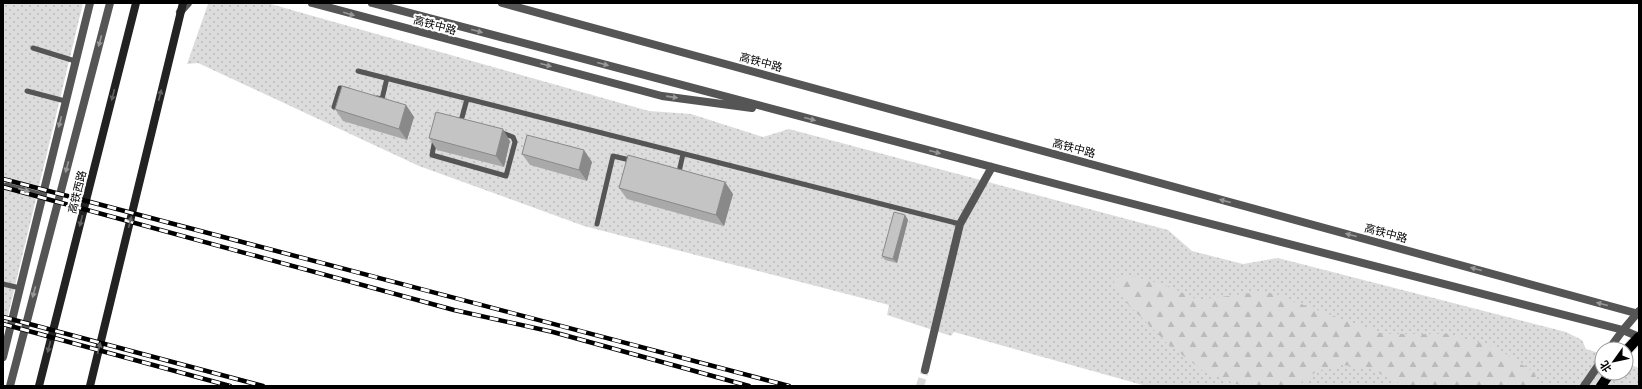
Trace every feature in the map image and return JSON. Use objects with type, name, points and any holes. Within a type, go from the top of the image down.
[{"type":"main road","name":"高铁西路","points":[[39,386],[136,3]]},
{"type":"main road","points":[[90,386],[183,3]]},
{"type":"street","points":[[3,357],[90,3]]},
{"type":"street","points":[[10,386],[110,3]]},
{"type":"street","points":[[180,12],[188,3]]},
{"type":"street","name":"高铁中路","points":[[312,3],[662,96],[788,113]]},
{"type":"street","name":"高铁中路","points":[[372,3],[992,167],[1623,330],[1639,337]]},
{"type":"street","name":"高铁中路","points":[[502,3],[1639,313]]},
{"type":"street","points":[[924,370],[960,224],[992,167]]},
{"type":"street","points":[[1615,341],[1639,313]]},
{"type":"street","points":[[1584,386],[1594,372]]},
{"type":"lane","points":[[33,48],[75,61]]},
{"type":"lane","points":[[358,71],[960,224]]},
{"type":"lane","points":[[368,95],[382,99],[387,78]]},
{"type":"lane","points":[[334,107],[340,88],[354,92]]},
{"type":"lane","points":[[27,91],[66,102]]},
{"type":"lane","points":[[462,120],[468,99]]},
{"type":"lane","points":[[450,118],[469,123]]},
{"type":"lane","points":[[437,134],[432,154],[506,176],[515,142],[513,136],[491,130]]},
{"type":"lane","points":[[672,170],[679,172],[683,154]]},
{"type":"lane","points":[[597,224],[613,156],[642,163]]},
{"type":"lane","points":[[6,185],[43,195]]},
{"type":"lane","points":[[3,284],[20,288]]},
{"type":"green space","points":[[3,3],[83,3],[3,336]]},
{"type":"green space","points":[[267,3],[649,111],[691,114],[763,137],[789,129],[1168,230],[1192,251],[1243,264],[1278,258],[1566,332],[1582,340],[1586,349],[1594,352],[1594,381],[1634,381],[1634,366],[1639,368],[1639,386],[1146,386],[954,332],[951,336],[887,315],[889,305],[584,226],[419,166],[198,63],[187,64],[208,4]]},
{"type":"green space","points":[[1126,274],[1168,286],[1198,300],[1265,291],[1383,334],[1447,334],[1493,346],[1535,373],[1537,386],[1405,386],[1368,368],[1342,365],[1317,371],[1299,384],[1284,386],[1242,386],[1203,371],[1167,343],[1125,301],[1113,280]]},
{"type":"building","points":[[342,86],[406,105],[399,129],[335,109]]},
{"type":"building","points":[[436,112],[503,129],[496,156],[429,138]]},
{"type":"building","points":[[527,135],[584,150],[579,170],[522,154]]},
{"type":"building","points":[[628,155],[725,182],[716,215],[619,188]]},
{"type":"building","points":[[894,212],[905,215],[893,259],[882,256]]},
{"type":"tunnel","points":[[920,386],[925,370]]},
{"type":"railway","points":[[3,179],[789,386]]},
{"type":"railway","points":[[3,187],[454,310],[553,332],[749,386]]},
{"type":"railway","points":[[3,317],[263,386]]},
{"type":"railway","points":[[3,324],[230,386]]}]
